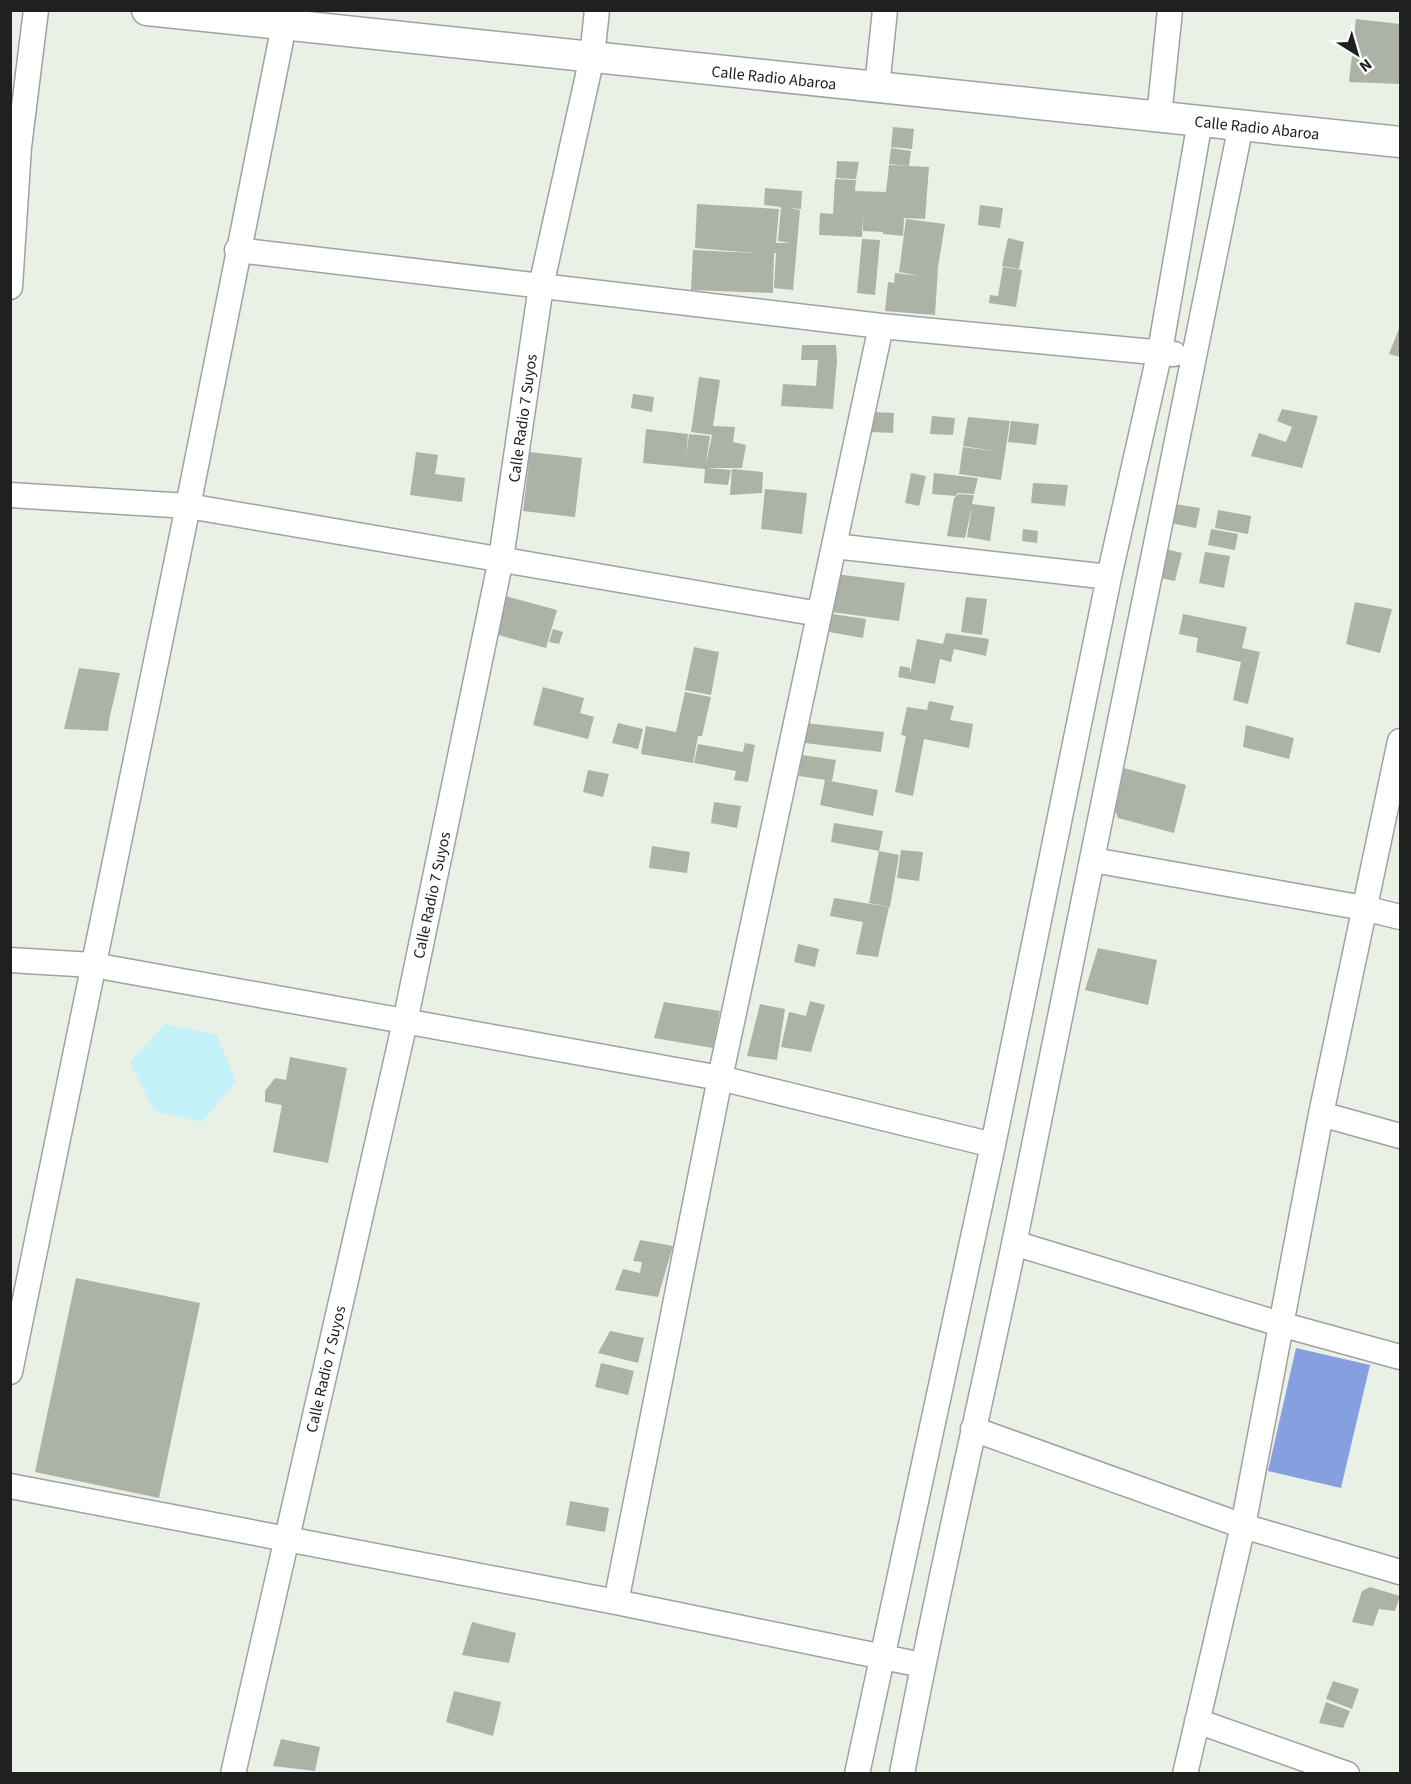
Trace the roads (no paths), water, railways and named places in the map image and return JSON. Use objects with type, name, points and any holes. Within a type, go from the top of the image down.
[{"type":"street","points":[[10,287],[19,147],[36,10]]},
{"type":"street","name":"Calle Radio Abaroa","points":[[147,10],[284,25],[322,20],[592,57],[1401,142]]},
{"type":"street","name":"Calle Radio 7 Suyos","points":[[233,1773],[405,1022],[501,560],[541,286],[592,57],[597,10]]},
{"type":"street","points":[[877,87],[885,10]]},
{"type":"street","points":[[1159,117],[1170,10]]},
{"type":"street","points":[[10,1372],[188,506],[237,250],[284,25]]},
{"type":"street","points":[[857,1773],[993,1144],[1110,577],[1160,351],[1200,121]]},
{"type":"street","points":[[902,1773],[922,1665],[1014,1243],[1093,860],[1241,125]]},
{"type":"street","points":[[237,250],[881,326],[1160,351],[1193,357]]},
{"type":"street","points":[[616,1602],[720,1078],[881,326]]},
{"type":"street","points":[[10,495],[188,506],[819,614]]},
{"type":"street","points":[[834,546],[1110,577]]},
{"type":"street","points":[[1185,1773],[1243,1526],[1321,1113],[1401,741]]},
{"type":"street","points":[[1093,860],[1364,908],[1401,917]]},
{"type":"street","points":[[10,960],[93,965],[720,1078],[993,1144]]},
{"type":"street","points":[[1004,1091],[1042,1099]]},
{"type":"street","points":[[1321,1113],[1401,1136]]},
{"type":"street","points":[[1014,1243],[1280,1324],[1401,1357]]},
{"type":"street","points":[[973,1429],[1243,1526],[1401,1572]]},
{"type":"street","points":[[10,1486],[616,1602],[922,1665]]},
{"type":"street","points":[[1197,1721],[1347,1773]]}]
